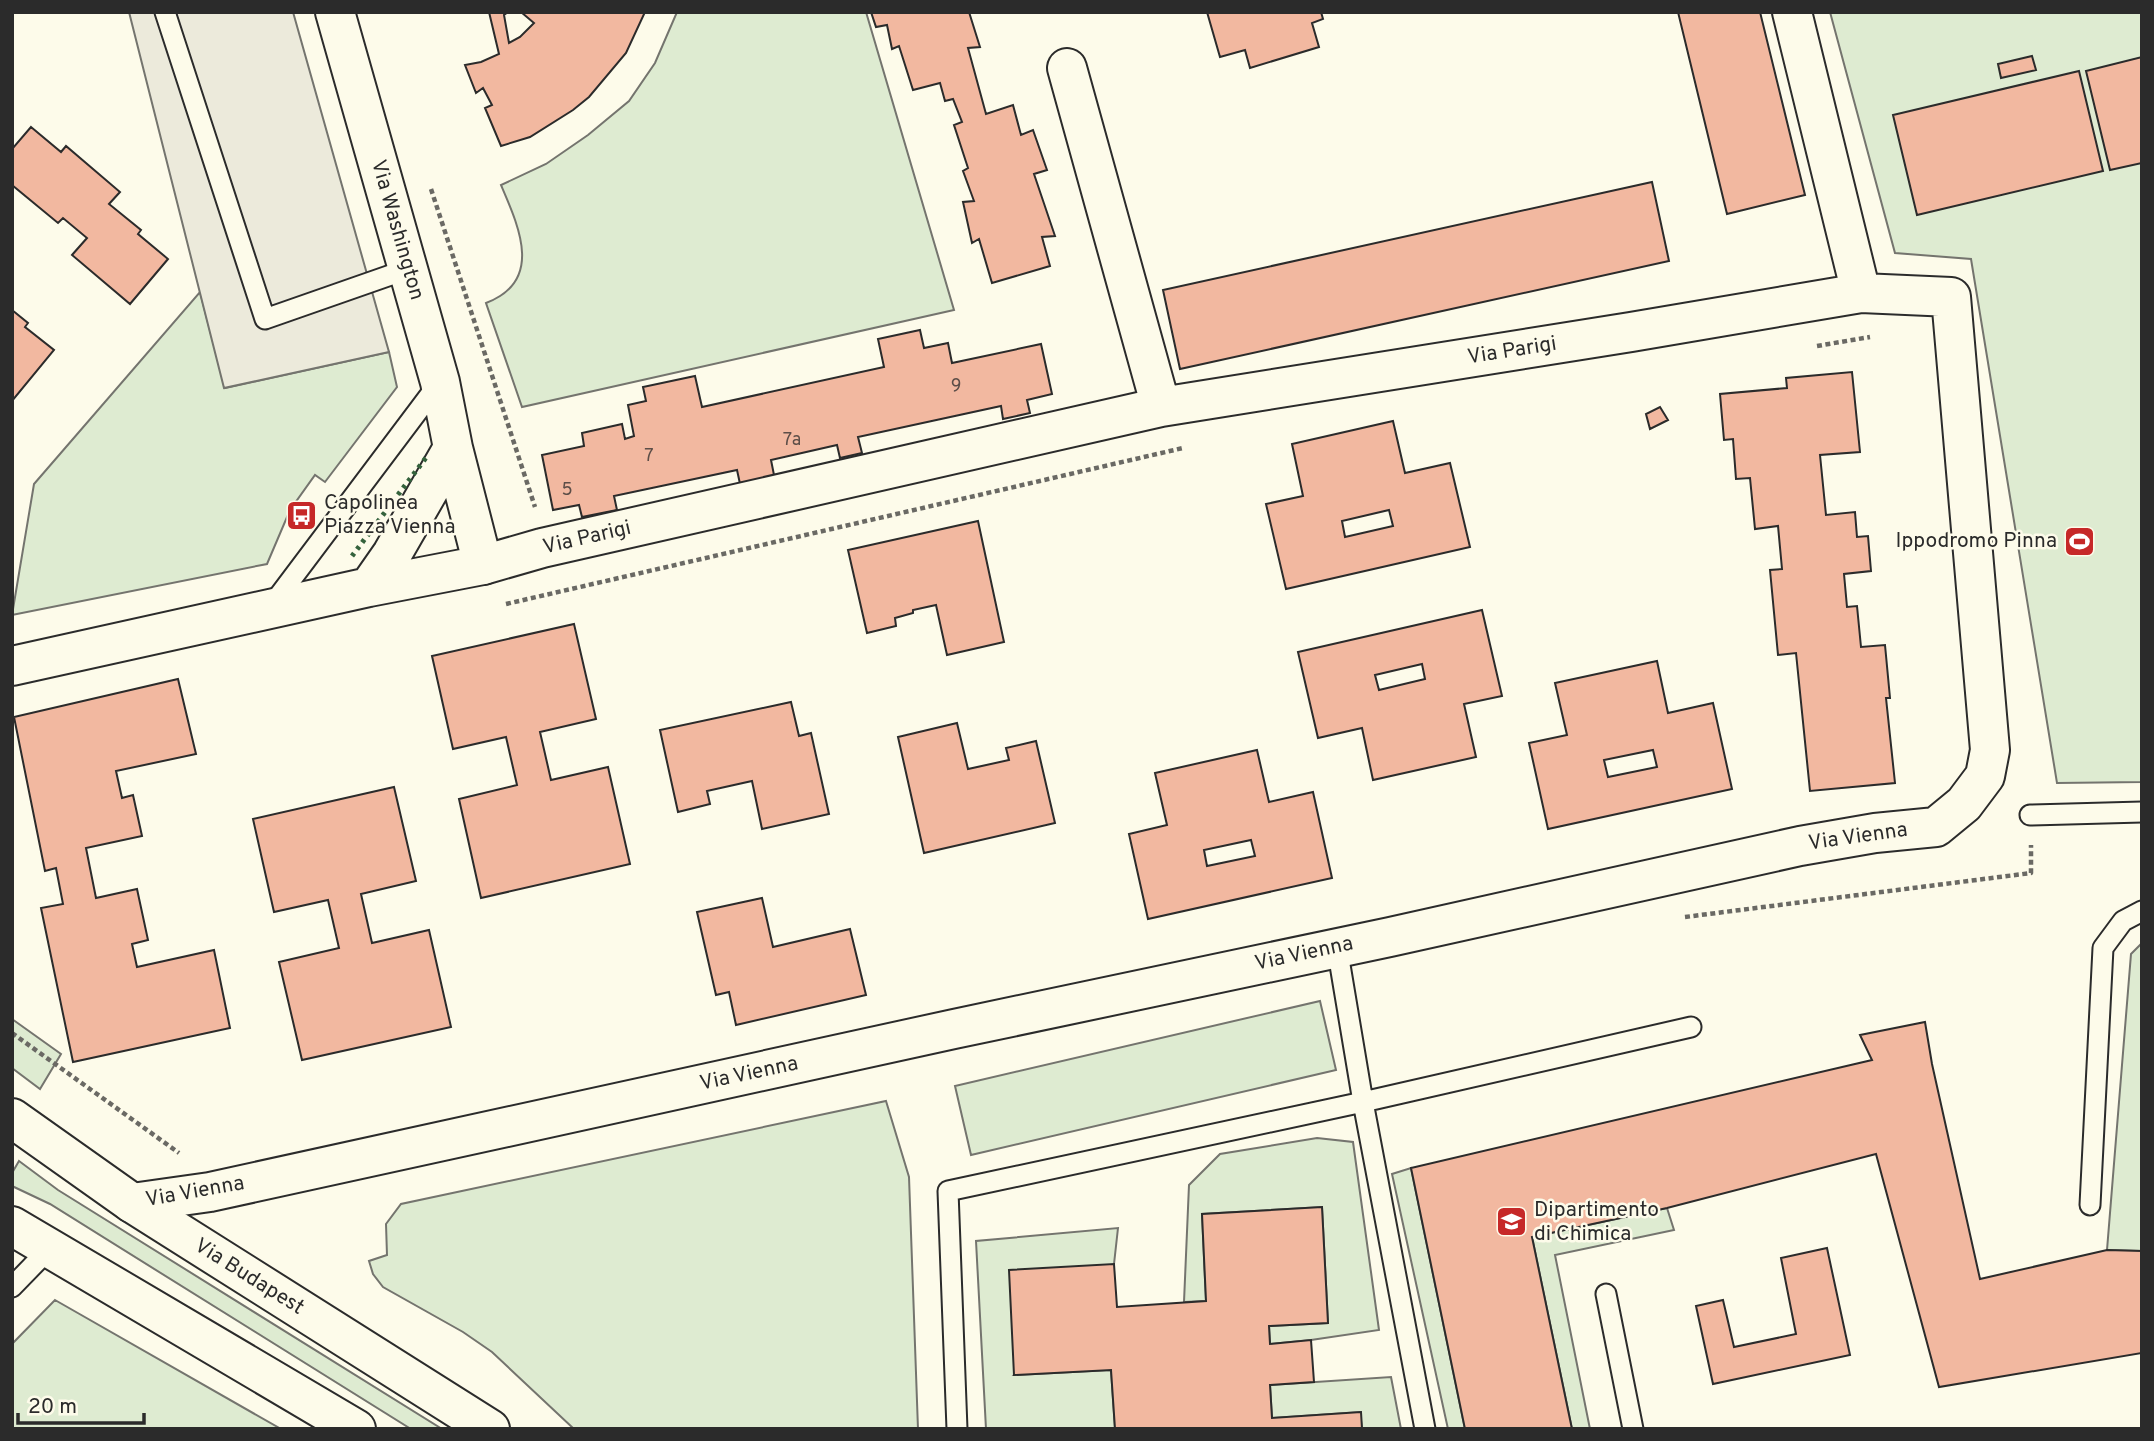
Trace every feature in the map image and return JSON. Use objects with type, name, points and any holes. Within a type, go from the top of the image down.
[{"type":"street","name":"Via Washington","points":[[335,12],[440,382],[453,448],[483,565]]},
{"type":"street","points":[[1793,12],[1861,292]]},
{"type":"street","points":[[1067,68],[1161,407]]},
{"type":"street","name":"Via Parigi","points":[[12,666],[369,587],[483,565],[542,548],[1161,407],[1631,332],[1861,292],[1951,297]]},
{"type":"street","name":"Via Vienna","points":[[132,1203],[210,1192],[1800,846],[1875,833],[1936,827],[1964,804],[1985,776],[1990,750],[1951,297]]},
{"type":"street","points":[[369,587],[392,554],[453,448]]},
{"type":"street","name":"Via Budapest","points":[[12,1118],[132,1203],[490,1429]]},
{"type":"street","points":[[12,1226],[356,1429]]},
{"type":"lane","points":[[165,12],[265,319],[408,269]]},
{"type":"lane","points":[[269,610],[440,382]]},
{"type":"lane","points":[[2031,815],[2142,812]]},
{"type":"lane","points":[[2090,1205],[2103,948],[2123,921],[2142,911]]},
{"type":"lane","points":[[1337,947],[1424,1429]]},
{"type":"lane","points":[[957,1429],[948,1191],[1363,1102],[1691,1027]]},
{"type":"lane","points":[[12,1287],[50,1248]]},
{"type":"lane","points":[[1606,1294],[1633,1429]]},
{"type":"path","points":[[429,181],[536,512]]},
{"type":"path","points":[[1817,346],[1871,337]]},
{"type":"path","points":[[558,594],[1190,447]]},
{"type":"path","points":[[12,1033],[190,1161]]},
{"type":"green space","points":[[677,12],[866,12],[954,310],[522,407],[486,303],[504,293],[515,281],[521,267],[519,235],[501,185],[546,164],[588,135],[629,101],[655,63]]},
{"type":"green space","name":"Ippodromo Pinna","points":[[1830,12],[2142,12],[2142,782],[2057,783],[1971,259],[1895,253]]},
{"type":"green space","points":[[200,292],[225,388],[389,352],[397,387],[325,482],[315,475],[290,510],[267,564],[12,615],[34,484]]},
{"type":"green space","points":[[2142,943],[2142,1251],[2107,1250],[2131,954]]},
{"type":"green space","points":[[1320,1001],[1336,1070],[971,1155],[955,1086]]},
{"type":"green space","points":[[12,1019],[61,1054],[40,1089],[12,1068]]},
{"type":"green space","points":[[886,1101],[909,1177],[918,1429],[574,1429],[492,1352],[463,1332],[383,1287],[373,1274],[369,1261],[387,1255],[386,1224],[401,1204]]},
{"type":"green space","points":[[1317,1138],[1353,1142],[1379,1330],[1270,1344],[1269,1326],[1328,1323],[1322,1207],[1202,1214],[1206,1301],[1184,1302],[1189,1185],[1220,1154]]},
{"type":"green space","points":[[19,1161],[58,1190],[442,1429],[411,1429],[50,1204],[12,1186],[12,1173]]},
{"type":"green space","points":[[1411,1168],[1465,1429],[1448,1429],[1392,1174]]},
{"type":"green space","points":[[1667,1208],[1674,1230],[1555,1255],[1590,1429],[1572,1429],[1532,1237]]},
{"type":"green space","points":[[1118,1228],[1114,1264],[1014,1375],[1111,1370],[1115,1429],[986,1429],[976,1241]]},
{"type":"green space","points":[[55,1300],[281,1429],[12,1429],[12,1344]]},
{"type":"green space","points":[[1391,1377],[1401,1429],[1362,1429],[1360,1412],[1272,1418],[1270,1385]]},
{"type":"shaded area","points":[[129,12],[293,12],[389,352],[224,388]]},
{"type":"building","points":[[489,12],[508,12],[504,15],[509,43],[520,37],[534,23],[521,12],[645,12],[626,53],[589,97],[530,137],[501,146],[485,108],[492,105],[483,88],[476,93],[465,65],[499,54]]},
{"type":"building","points":[[871,12],[969,12],[980,47],[968,48],[986,114],[1013,105],[1021,135],[1033,130],[1047,170],[1034,174],[1055,236],[1042,237],[1050,266],[992,283],[979,239],[972,243],[963,202],[974,201],[963,171],[968,168],[954,125],[962,122],[953,99],[945,101],[940,83],[913,90],[899,46],[892,49],[887,25],[876,27]]},
{"type":"building","points":[[1207,12],[1321,12],[1323,19],[1312,23],[1319,47],[1250,68],[1245,50],[1220,57]]},
{"type":"building","points":[[1678,12],[1760,12],[1805,195],[1727,214]]},
{"type":"building","points":[[2032,56],[2036,70],[2001,78],[1998,64]]},
{"type":"building","points":[[2142,57],[2142,163],[2110,170],[2086,71]]},
{"type":"building","points":[[2079,71],[2103,171],[1917,215],[1893,115]]},
{"type":"building","points":[[31,127],[61,152],[66,146],[120,192],[109,204],[141,230],[138,234],[168,259],[130,304],[72,255],[87,238],[63,218],[58,223],[12,185],[12,149]]},
{"type":"building","points":[[1652,182],[1669,261],[1180,369],[1163,290]]},
{"type":"building","points":[[12,310],[28,323],[25,327],[54,350],[12,401]]},
{"type":"building","points":[[920,330],[924,348],[948,343],[952,363],[1041,344],[1052,394],[1027,400],[1030,413],[1003,419],[1001,406],[858,437],[862,453],[840,458],[837,445],[771,460],[776,485],[742,493],[737,470],[614,496],[617,510],[582,517],[579,505],[553,510],[542,455],[584,446],[582,433],[622,424],[625,439],[634,436],[628,405],[646,401],[643,387],[695,376],[702,407],[884,367],[878,339]]},
{"type":"building","points":[[1852,372],[1860,452],[1820,455],[1826,515],[1855,512],[1857,537],[1868,536],[1871,571],[1844,574],[1847,607],[1857,606],[1861,647],[1885,645],[1890,698],[1886,698],[1895,783],[1810,791],[1796,653],[1778,655],[1770,570],[1782,569],[1778,526],[1755,529],[1750,478],[1736,479],[1733,439],[1724,440],[1720,394],[1787,388],[1786,378]]},
{"type":"building","points":[[1660,407],[1668,420],[1650,429],[1646,414]]},
{"type":"building","points":[[1393,421],[1405,473],[1450,463],[1470,547],[1286,589],[1266,504],[1303,496],[1292,444]],"holes":[[[1389,510],[1393,526],[1345,537],[1342,521]]]},
{"type":"building","points":[[978,521],[1004,642],[947,655],[936,605],[913,610],[913,613],[895,618],[896,626],[867,633],[848,550]]},
{"type":"building","points":[[1482,610],[1502,696],[1464,704],[1476,757],[1373,780],[1362,728],[1318,738],[1298,652]],"holes":[[[1422,664],[1425,679],[1379,690],[1375,675]]]},
{"type":"building","points":[[574,624],[596,719],[540,732],[551,780],[608,767],[630,864],[481,898],[459,799],[517,785],[506,737],[453,749],[432,656]]},
{"type":"building","points":[[1657,661],[1668,713],[1713,703],[1732,789],[1548,829],[1529,743],[1567,735],[1555,683]],"holes":[[[1653,750],[1657,767],[1608,777],[1604,760]]]},
{"type":"building","points":[[178,679],[196,754],[116,771],[122,798],[133,795],[142,836],[86,848],[96,898],[137,889],[148,940],[132,944],[137,967],[214,950],[230,1028],[73,1062],[41,908],[63,904],[56,868],[45,871],[14,717]]},
{"type":"building","points":[[791,702],[799,736],[811,733],[829,814],[762,829],[752,781],[707,791],[710,804],[678,812],[660,730]]},
{"type":"building","points":[[957,723],[968,769],[1009,760],[1006,748],[1036,741],[1055,823],[924,853],[898,737]]},
{"type":"building","points":[[1257,750],[1269,802],[1313,792],[1332,878],[1148,919],[1129,834],[1167,825],[1155,773]],"holes":[[[1251,840],[1255,856],[1207,866],[1204,850]]]},
{"type":"building","points":[[394,787],[416,881],[361,894],[372,943],[429,930],[451,1027],[302,1060],[279,962],[339,948],[328,900],[274,912],[253,819]]},
{"type":"building","points":[[762,898],[773,947],[850,929],[866,995],[736,1025],[729,992],[716,995],[697,912]]},
{"type":"building","name":"Dipartimento di Chimica","points":[[1925,1022],[1980,1279],[2107,1250],[2142,1251],[2142,1353],[1939,1387],[1876,1154],[1667,1208],[1532,1237],[1572,1429],[1465,1429],[1411,1168],[1872,1060],[1860,1035]]},
{"type":"building","points":[[1322,1207],[1328,1323],[1269,1326],[1270,1344],[1311,1340],[1314,1382],[1270,1385],[1272,1418],[1361,1412],[1362,1429],[1115,1429],[1111,1370],[1014,1375],[1009,1270],[1114,1264],[1117,1307],[1206,1301],[1202,1214]]},
{"type":"building","points":[[1827,1248],[1850,1355],[1713,1384],[1696,1306],[1723,1300],[1734,1347],[1796,1334],[1781,1258]]},
{"type":"hedge","points":[[352,556],[428,455]]},
{"type":"place","name":"Capolinea Piazza Vienna","points":[[301,515]]},
{"type":"place","name":"Ippodromo Pinna","points":[[2080,541]]},
{"type":"place","name":"Dipartimento di Chimica","points":[[1511,1222]]}]
